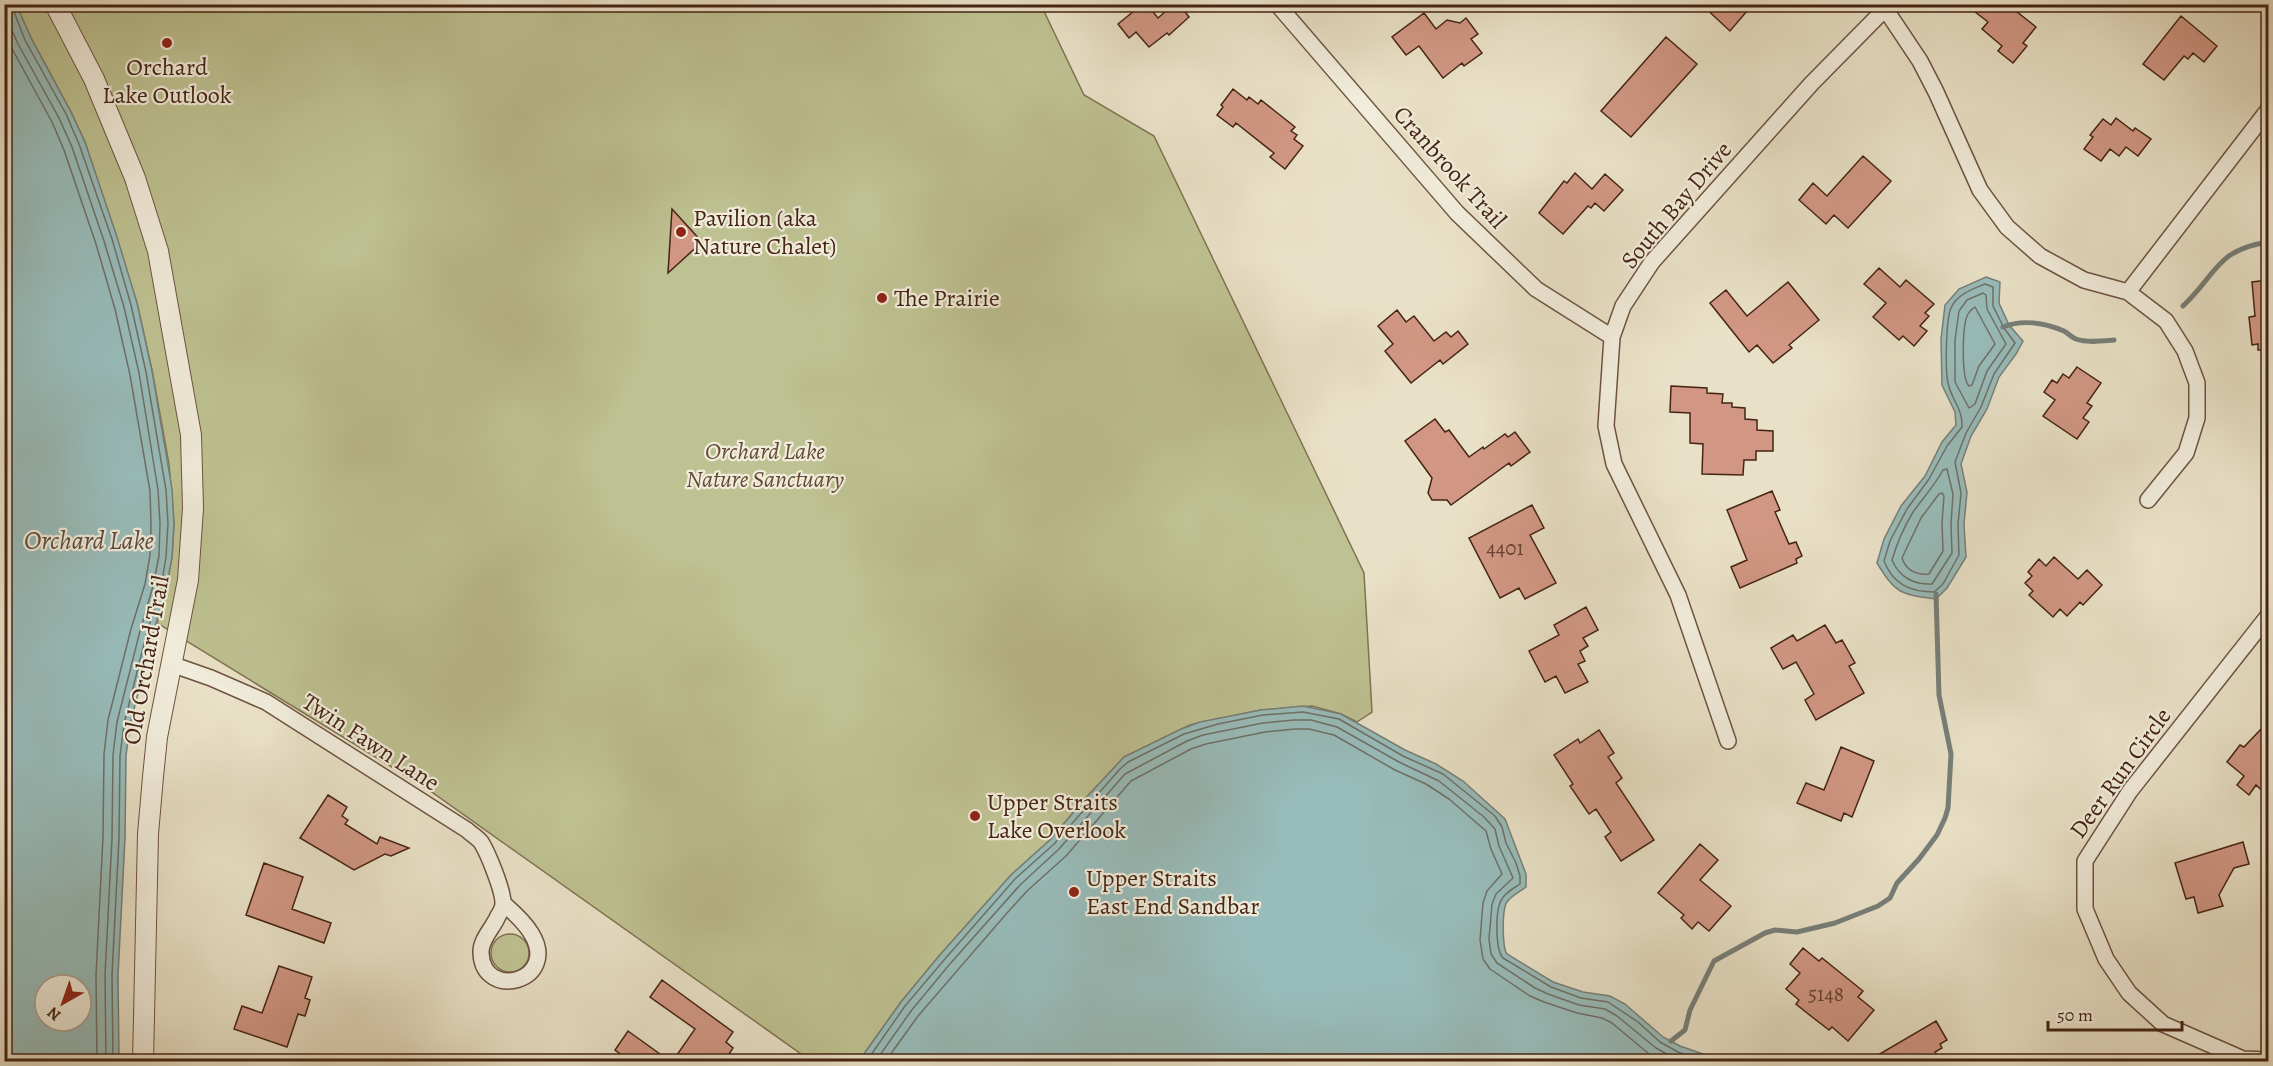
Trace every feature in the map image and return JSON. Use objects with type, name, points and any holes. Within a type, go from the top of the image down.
[{"type":"street","name":"Old Orchard Trail","points":[[55,4],[94,79],[135,178],[158,251],[191,435],[193,508],[188,580],[157,736],[150,811],[143,1062]]},
{"type":"street","name":"Cranbrook Trail","points":[[1277,4],[1457,213],[1536,288],[1611,337]]},
{"type":"street","name":"South Bay Drive","points":[[1728,741],[1678,595],[1614,464],[1606,426],[1611,337],[1623,306],[1652,262],[1883,7]]},
{"type":"street","points":[[1883,7],[1920,61],[1980,190],[2007,226],[2040,256],[2050,262],[2084,280],[2128,292],[2166,321],[2185,351],[2197,383],[2197,418],[2186,453],[2148,500]]},
{"type":"street","points":[[2128,292],[2268,110]]},
{"type":"street","name":"Deer Run Circle","points":[[2268,616],[2130,791],[2085,861],[2085,909],[2106,959],[2130,993],[2163,1024],[2243,1059],[2268,1060]]},
{"type":"street","name":"Twin Fawn Lane","points":[[171,664],[211,678],[266,702],[467,830],[480,841],[493,868],[503,903],[532,934],[537,948],[538,958],[533,970],[528,976],[510,982],[500,981],[490,974],[483,963],[480,951],[500,914],[503,903]]},
{"type":"green space","name":"Orchard Lake Nature Sanctuary","points":[[16,5],[1041,5],[1084,95],[1154,136],[1364,573],[1372,712],[1357,722],[1341,714],[1312,706],[1261,710],[1190,725],[1124,757],[1050,840],[1011,875],[939,956],[901,1002],[859,1061],[811,1061],[426,788],[157,623],[172,557],[174,524],[169,464],[137,303],[85,142]]},
{"type":"green space","points":[[510,934],[517,935],[523,940],[528,946],[528,960],[523,966],[517,971],[510,972],[503,971],[497,966],[492,960],[491,953],[492,946],[497,940],[503,935]]},
{"type":"water","name":"Orchard Lake","points":[[16,4],[85,142],[117,237],[137,303],[152,371],[172,489],[174,524],[172,557],[166,589],[130,725],[126,756],[125,838],[118,975],[119,1061],[5,1061],[4,5]]},
{"type":"water","points":[[1986,277],[2000,282],[1999,303],[2009,325],[2023,341],[1999,377],[1987,409],[1971,436],[1961,464],[1967,492],[1964,524],[1966,557],[1947,588],[1936,599],[1914,596],[1895,587],[1877,563],[1884,539],[1901,506],[1925,476],[1942,442],[1956,425],[1955,412],[1942,385],[1941,339],[1945,305],[1959,289]]},
{"type":"water","points":[[1303,706],[1341,714],[1405,750],[1436,764],[1463,781],[1505,819],[1526,874],[1526,887],[1511,898],[1505,906],[1503,936],[1507,954],[1553,982],[1583,992],[1610,996],[1625,1004],[1663,1037],[1680,1046],[1723,1061],[859,1061],[901,1002],[939,956],[1011,875],[1050,840],[1124,757],[1200,722],[1261,710]]},
{"type":"building","points":[[1174,4],[1179,4],[1189,17],[1169,35],[1167,33],[1149,47],[1136,32],[1129,38],[1118,24],[1139,7],[1143,11],[1149,7],[1158,18]]},
{"type":"building","points":[[1701,4],[1753,4],[1730,31]]},
{"type":"building","points":[[1965,4],[2007,4],[2036,27],[2023,43],[2027,46],[2013,63],[1998,51],[2002,46],[1982,29],[1988,22]]},
{"type":"building","points":[[1424,13],[1436,29],[1447,20],[1460,23],[1466,18],[1478,34],[1471,39],[1482,53],[1464,66],[1462,63],[1443,78],[1419,46],[1406,55],[1392,37]]},
{"type":"building","points":[[2181,16],[2217,46],[2204,62],[2193,53],[2188,59],[2184,56],[2164,80],[2143,64]]},
{"type":"building","points":[[1666,37],[1697,64],[1631,137],[1601,111]]},
{"type":"building","points":[[1233,89],[1247,100],[1249,97],[1258,104],[1261,100],[1295,127],[1291,131],[1297,135],[1294,139],[1303,146],[1285,169],[1270,157],[1274,153],[1236,123],[1233,127],[1217,115],[1223,107],[1221,105]]},
{"type":"building","points":[[2116,118],[2133,131],[2135,128],[2151,139],[2138,156],[2126,147],[2119,156],[2110,149],[2101,161],[2084,149],[2093,137],[2090,135],[2103,119],[2111,125]]},
{"type":"building","points":[[1863,156],[1891,181],[1848,228],[1834,215],[1826,224],[1799,200],[1813,183],[1827,196]]},
{"type":"building","points":[[1575,173],[1592,189],[1605,174],[1623,190],[1604,211],[1595,203],[1591,208],[1588,206],[1563,234],[1539,213],[1564,181],[1567,183]]},
{"type":"building","name":"Pavilion (aka Nature Chalet)","points":[[672,209],[702,242],[668,273]]},
{"type":"building","points":[[1879,268],[1900,287],[1906,280],[1934,304],[1925,313],[1929,316],[1920,326],[1927,331],[1914,346],[1903,336],[1899,340],[1873,317],[1886,303],[1864,284]]},
{"type":"building","points":[[2268,280],[2268,350],[2258,350],[2258,344],[2252,345],[2249,317],[2255,316],[2252,282]]},
{"type":"building","points":[[1788,282],[1819,320],[1789,345],[1792,348],[1773,363],[1757,345],[1749,352],[1710,303],[1726,290],[1747,316]]},
{"type":"building","points":[[1397,310],[1406,322],[1414,316],[1434,341],[1446,332],[1451,337],[1458,331],[1468,344],[1443,364],[1440,360],[1411,383],[1385,351],[1393,344],[1378,326]]},
{"type":"building","points":[[2077,367],[2101,383],[2087,403],[2092,406],[2083,418],[2089,422],[2077,439],[2043,416],[2055,400],[2044,392],[2052,380],[2057,383],[2063,374],[2069,378]]},
{"type":"building","points":[[1671,386],[1707,388],[1707,393],[1723,394],[1722,403],[1732,403],[1732,407],[1745,408],[1745,419],[1757,420],[1757,430],[1773,431],[1773,451],[1756,451],[1756,460],[1744,460],[1743,475],[1702,474],[1703,444],[1690,443],[1690,413],[1670,412]]},
{"type":"building","points":[[1435,419],[1445,432],[1449,430],[1469,457],[1505,434],[1508,437],[1515,432],[1530,452],[1511,466],[1509,463],[1451,505],[1447,500],[1432,500],[1428,493],[1432,478],[1405,441]]},
{"type":"building","points":[[1772,491],[1780,510],[1775,512],[1789,544],[1796,542],[1802,556],[1796,559],[1797,563],[1740,588],[1731,567],[1747,560],[1727,510]]},
{"type":"building","points":[[1532,505],[1544,528],[1530,535],[1556,583],[1525,599],[1519,588],[1500,598],[1469,538]]},
{"type":"building","points":[[2054,557],[2078,579],[2087,570],[2102,585],[2083,605],[2080,602],[2067,616],[2060,609],[2053,617],[2029,595],[2033,591],[2025,583],[2032,576],[2028,572],[2039,559],[2046,566]]},
{"type":"building","points":[[1586,607],[1598,630],[1583,638],[1588,646],[1580,651],[1585,661],[1578,664],[1588,682],[1565,693],[1556,676],[1545,682],[1529,651],[1559,635],[1554,625]]},
{"type":"building","points":[[1825,625],[1836,643],[1842,640],[1855,663],[1849,666],[1864,693],[1816,720],[1805,700],[1814,694],[1796,662],[1783,669],[1771,648],[1793,635],[1797,641]]},
{"type":"building","points":[[2261,729],[2268,736],[2268,796],[2256,785],[2249,795],[2237,785],[2244,776],[2227,762],[2240,745],[2244,747]]},
{"type":"building","points":[[1599,730],[1614,753],[1608,757],[1622,778],[1616,783],[1654,840],[1621,861],[1605,837],[1611,832],[1596,809],[1589,814],[1570,786],[1573,784],[1554,755],[1578,739],[1580,743]]},
{"type":"building","points":[[1841,747],[1874,761],[1852,817],[1844,813],[1841,821],[1797,803],[1806,783],[1824,790]]},
{"type":"building","points":[[328,795],[347,807],[342,816],[348,820],[345,824],[377,844],[380,837],[409,848],[391,856],[385,854],[354,870],[300,838]]},
{"type":"building","points":[[2243,842],[2249,864],[2234,868],[2219,895],[2223,906],[2198,913],[2194,897],[2186,899],[2175,863]]},
{"type":"building","points":[[1700,844],[1718,860],[1700,880],[1731,906],[1709,931],[1698,922],[1692,929],[1681,918],[1684,915],[1658,893]]},
{"type":"building","points":[[264,863],[303,877],[292,909],[331,923],[324,943],[246,915]]},
{"type":"building","points":[[1803,948],[1819,961],[1822,958],[1863,991],[1858,997],[1874,1010],[1848,1041],[1832,1027],[1829,1030],[1796,1004],[1799,1000],[1786,989],[1800,973],[1790,964]]},
{"type":"building","points":[[279,966],[312,977],[305,998],[310,1000],[305,1016],[298,1014],[287,1047],[234,1029],[242,1006],[262,1013]]},
{"type":"building","points":[[662,980],[733,1032],[726,1042],[733,1048],[724,1062],[672,1062],[695,1029],[650,997]]},
{"type":"building","points":[[1936,1021],[1947,1040],[1940,1044],[1942,1048],[1935,1052],[1937,1055],[1926,1062],[1866,1062]]},
{"type":"building","points":[[628,1031],[671,1062],[631,1062],[615,1050]]},
{"type":"waterway","points":[[2183,306],[2227,257],[2251,246],[2268,242]]},
{"type":"waterway","points":[[2003,327],[2018,323],[2033,323],[2057,328],[2080,340],[2114,340]]},
{"type":"waterway","points":[[1671,1041],[1685,1030],[1690,1010],[1714,961],[1765,933],[1775,930],[1797,932],[1835,923],[1878,906],[1890,898],[1897,883],[1937,835],[1948,808],[1951,754],[1939,695],[1936,594]]},
{"type":"place","name":"Orchard Lake Outlook","points":[[167,43]]},
{"type":"place","name":"Pavilion (aka Nature Chalet)","points":[[681,232]]},
{"type":"place","name":"The Prairie","points":[[882,298]]},
{"type":"place","name":"Upper Straits Lake Overlook","points":[[975,816]]},
{"type":"place","name":"Upper Straits East End Sandbar","points":[[1074,892]]}]
